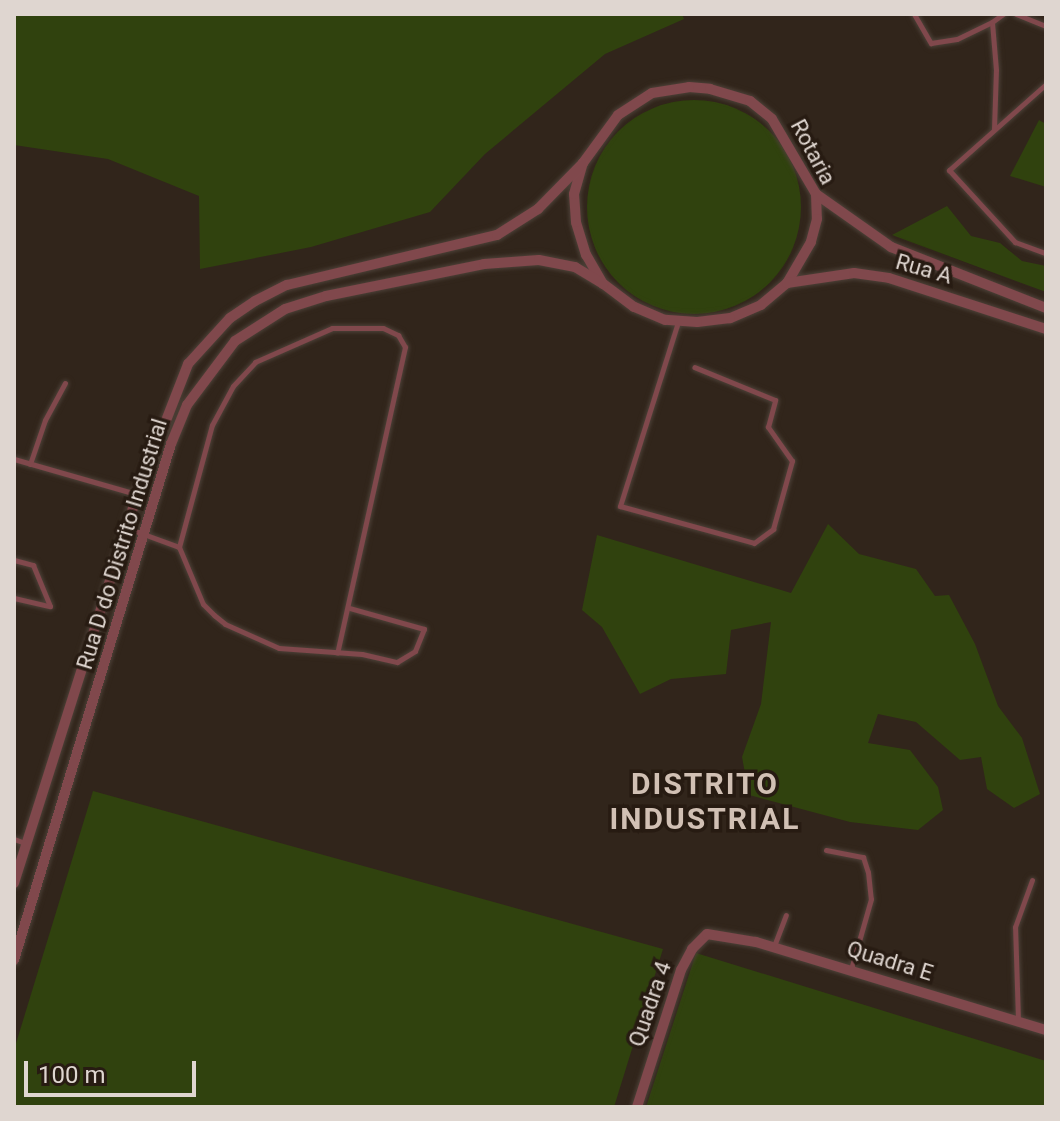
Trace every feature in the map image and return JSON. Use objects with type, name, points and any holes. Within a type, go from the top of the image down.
[{"type":"street","name":"Rotaria","points":[[710,89],[750,101],[772,119],[816,194],[817,219],[811,242],[787,283],[761,305],[730,318],[678,321],[665,320],[634,307],[603,284],[586,255],[576,222],[574,194],[583,163],[604,130],[634,102],[652,93],[710,89]]},
{"type":"street","name":"Rua D do Distrito Industrial","points":[[14,883],[20,841],[137,495],[188,364],[230,318],[287,285],[497,235],[538,209],[583,163]]},
{"type":"street","name":"Rua A","points":[[816,194],[891,247],[1046,308]]},
{"type":"street","name":"Rua D do Distrito Industrial","points":[[14,960],[171,444],[187,405],[235,341],[285,309],[326,296],[437,273],[525,261],[575,267],[603,284]]},
{"type":"street","name":"Rua A","points":[[787,283],[854,273],[889,278],[1046,329]]},
{"type":"street","name":"Quadra 4","points":[[637,1107],[681,970],[692,949],[707,934],[721,934]]},
{"type":"street","name":"Quadra E","points":[[721,934],[1046,1030]]},
{"type":"lane","points":[[914,14],[931,43],[957,39],[1003,14]]},
{"type":"lane","points":[[1016,14],[1046,26]]},
{"type":"lane","points":[[992,22],[996,70],[994,130]]},
{"type":"lane","points":[[1046,84],[949,170],[1015,242],[1046,253]]},
{"type":"lane","points":[[678,321],[620,506],[754,543],[773,529],[792,461],[768,427],[775,400],[694,367]]},
{"type":"lane","points":[[337,653],[350,608],[405,347],[398,335],[383,328],[332,328],[255,362],[233,386],[212,425],[179,547],[203,604],[225,624],[279,648],[337,653],[362,654],[397,662],[415,651],[424,629],[350,608]]},
{"type":"lane","points":[[30,464],[45,420],[65,383]]},
{"type":"lane","points":[[14,459],[137,495]]},
{"type":"lane","points":[[127,528],[179,547]]},
{"type":"lane","points":[[14,560],[33,565],[50,606],[14,598]]},
{"type":"lane","points":[[826,850],[863,857],[868,872],[871,899],[850,970]]},
{"type":"lane","points":[[1018,1021],[1015,927],[1032,880]]},
{"type":"lane","points":[[773,947],[786,915]]},
{"type":"green space","points":[[14,14],[682,14],[684,19],[605,54],[485,154],[430,212],[311,247],[200,269],[199,196],[108,159],[14,145]]},
{"type":"green space","points":[[694,100],[735,108],[770,131],[793,166],[801,207],[793,248],[770,283],[735,306],[694,314],[653,306],[618,283],[595,248],[587,207],[595,166],[618,131],[653,108]]},
{"type":"green space","points":[[1039,120],[1046,124],[1046,187],[1010,176]]},
{"type":"green space","points":[[947,206],[971,236],[1000,243],[1022,261],[1046,266],[1046,292],[892,235]]},
{"type":"green space","points":[[828,524],[859,554],[916,569],[935,596],[949,595],[975,644],[998,706],[1022,738],[1040,794],[1014,808],[987,789],[981,757],[960,760],[916,722],[878,714],[868,743],[910,750],[938,787],[943,810],[918,830],[850,822],[749,795],[742,757],[761,704],[771,622],[731,630],[726,674],[671,679],[640,694],[602,627],[582,610],[597,535],[791,593]]},
{"type":"green space","points":[[93,791],[663,949],[614,1107],[14,1107],[14,1050]]},
{"type":"green space","points":[[696,953],[1046,1061],[1046,1107],[646,1107]]},
{"type":"district","name":"DISTRITO INDUSTRIAL","points":[[705,801]]}]
